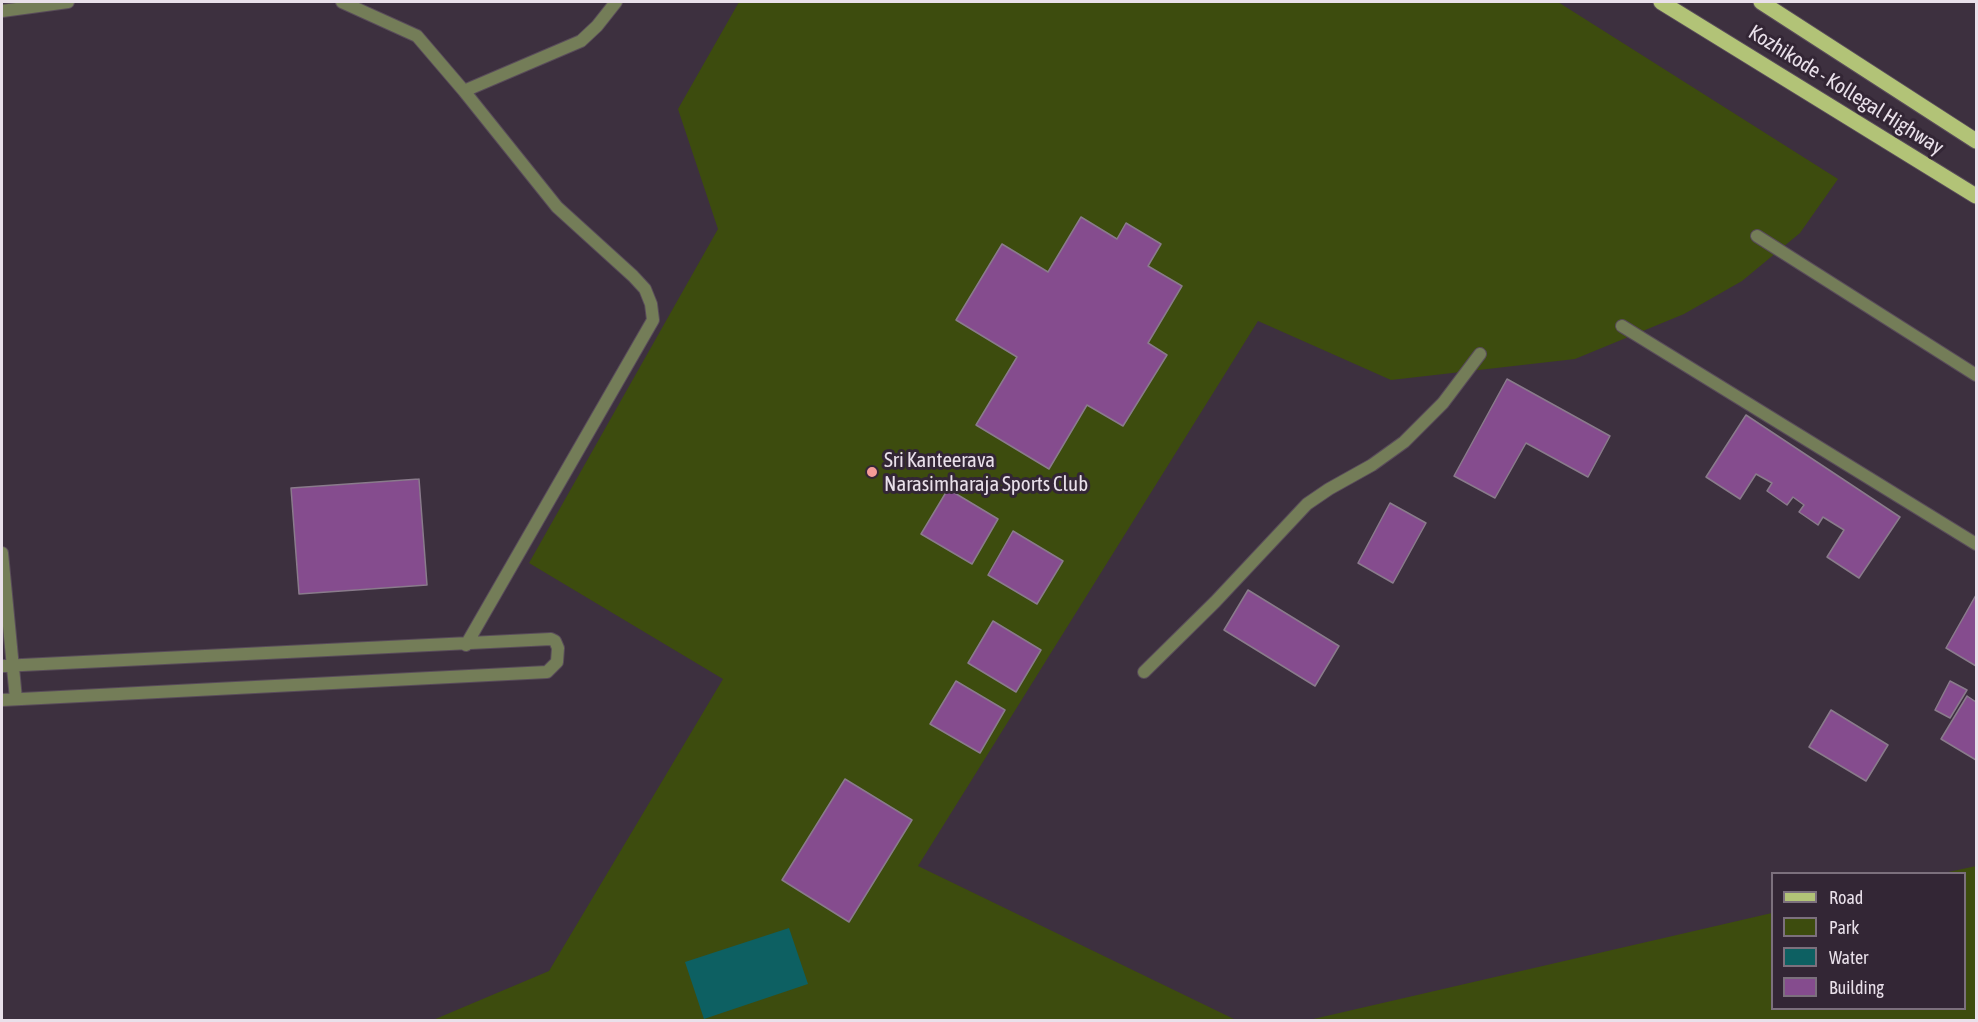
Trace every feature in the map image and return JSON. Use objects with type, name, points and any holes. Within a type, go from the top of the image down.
[{"type":"main road","name":"Kozhikode - Kollegal Highway","points":[[1661,2],[1977,196]]},
{"type":"main road","name":"Kozhikode - Kollegal Highway","points":[[1761,2],[1977,141]]},
{"type":"lane","points":[[2,11],[68,2]]},
{"type":"lane","points":[[342,2],[417,36],[557,207],[633,276],[645,289],[651,304],[653,320],[465,645]]},
{"type":"lane","points":[[464,91],[580,41],[597,26],[616,2]]},
{"type":"lane","points":[[1757,236],[1977,375]]},
{"type":"lane","points":[[1622,326],[1977,544]]},
{"type":"lane","points":[[1144,672],[1215,602],[1307,504],[1372,465],[1404,442],[1443,403],[1480,354]]},
{"type":"lane","points":[[2,554],[7,665],[16,699]]},
{"type":"lane","points":[[2,700],[547,672],[557,662],[558,648],[555,641],[551,639],[465,645],[7,665]]},
{"type":"green space","name":"Sri Kanteerava Narasimharaja Sports Club","points":[[739,2],[1558,2],[1838,179],[1800,233],[1742,281],[1684,314],[1575,359],[1391,380],[1258,321],[918,866],[1236,1020],[433,1020],[549,971],[723,679],[529,563],[718,229],[678,109]]},
{"type":"green space","points":[[1976,866],[1976,1020],[1309,1020],[1771,913],[1771,1010],[1966,1010],[1966,872],[1949,872]]},
{"type":"water","points":[[789,928],[808,984],[704,1019],[685,962]]},
{"type":"building","points":[[1081,217],[1117,239],[1126,223],[1161,244],[1148,266],[1182,286],[1148,343],[1167,355],[1123,426],[1087,405],[1049,469],[976,425],[1017,357],[956,320],[1002,244],[1048,272]]},
{"type":"building","points":[[1507,379],[1610,436],[1588,477],[1526,443],[1495,498],[1454,476]]},
{"type":"building","points":[[1746,415],[1900,517],[1859,578],[1827,557],[1844,530],[1823,517],[1818,525],[1799,512],[1804,505],[1793,497],[1787,505],[1767,491],[1772,483],[1756,474],[1740,499],[1706,477]]},
{"type":"building","points":[[419,479],[427,585],[299,594],[291,488]]},
{"type":"building","points":[[948,489],[998,519],[972,564],[921,534]]},
{"type":"building","points":[[1390,503],[1426,523],[1393,583],[1358,563]]},
{"type":"building","points":[[1013,531],[1063,561],[1037,604],[988,575]]},
{"type":"building","points":[[1248,590],[1339,646],[1315,686],[1224,630]]},
{"type":"building","points":[[1976,595],[1976,666],[1946,648]]},
{"type":"building","points":[[993,621],[1041,650],[1016,692],[968,663]]},
{"type":"building","points":[[956,681],[1005,710],[980,753],[930,724]]},
{"type":"building","points":[[1950,681],[1967,690],[1950,718],[1935,710]]},
{"type":"building","points":[[1967,696],[1976,702],[1976,760],[1941,739]]},
{"type":"building","points":[[1831,710],[1888,745],[1866,781],[1809,747]]},
{"type":"building","points":[[845,779],[912,820],[849,922],[782,880]]},
{"type":"place","name":"Sri Kanteerava Narasimharaja Sports Club","points":[[872,472]]}]
